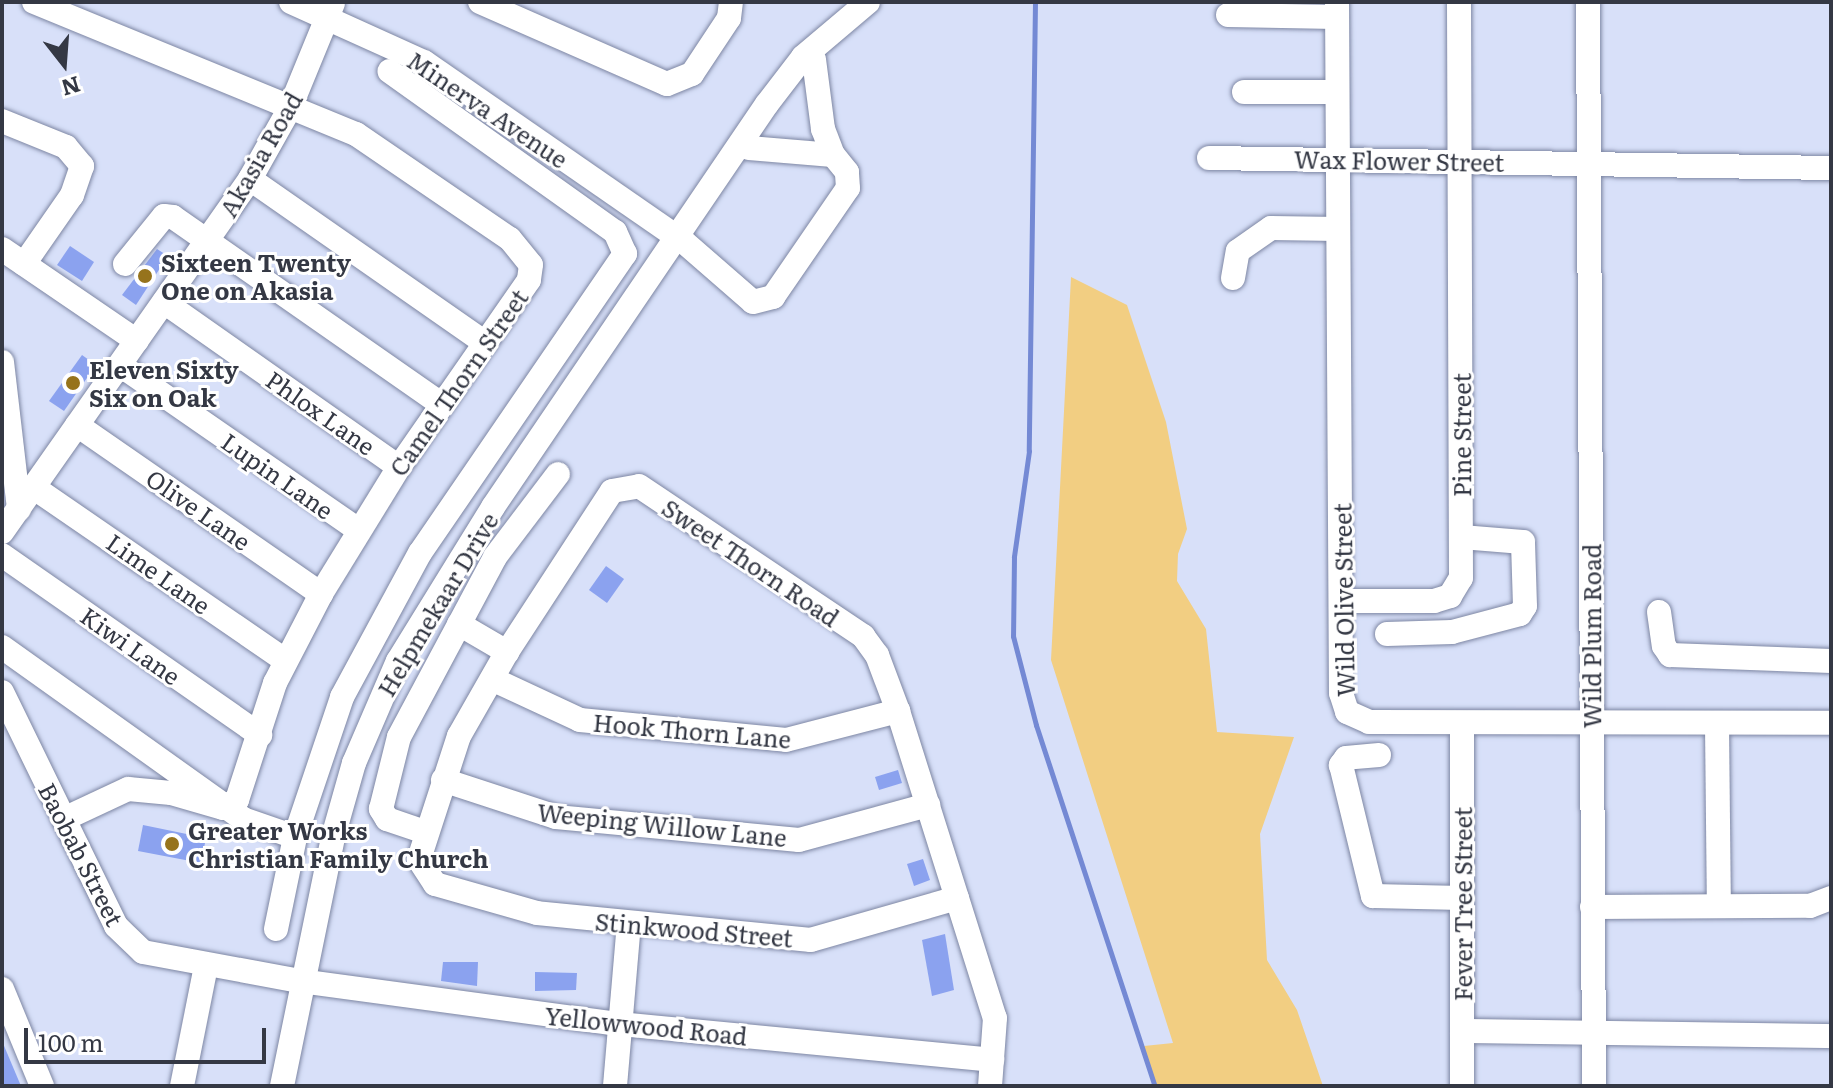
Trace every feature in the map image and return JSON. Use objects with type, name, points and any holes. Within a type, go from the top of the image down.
[{"type":"street","name":"Camel Thorn Street","points":[[34,2],[356,134],[527,254],[529,280],[357,529],[285,660],[240,794],[229,807]]},
{"type":"street","name":"Minerva Avenue","points":[[291,2],[330,9],[424,62],[753,302],[773,297],[848,188],[847,172],[833,155]]},
{"type":"street","points":[[480,2],[667,84],[692,74],[729,18],[731,2]]},
{"type":"street","name":"Helpmekaar Drive","points":[[282,1086],[300,981],[354,763],[398,661],[493,507],[803,57],[868,2]]},
{"type":"street","name":"Helpmekaar Drive","points":[[675,246],[814,60],[886,2]]},
{"type":"street","points":[[1459,2],[1460,161]]},
{"type":"street","name":"Wild Plum Road","points":[[1588,2],[1594,1086]]},
{"type":"street","name":"Akasia Road","points":[[2,532],[209,242],[250,179],[290,108],[330,9]]},
{"type":"street","points":[[1228,15],[1336,9]]},
{"type":"street","name":"Wild Olive Street","points":[[1336,9],[1341,693],[1347,712],[1369,722],[1831,723]]},
{"type":"street","points":[[749,148],[833,155],[819,110],[814,60]]},
{"type":"street","points":[[276,929],[295,837],[342,697],[399,589],[625,254],[615,232],[389,71]]},
{"type":"street","points":[[1244,92],[1337,92]]},
{"type":"street","points":[[2,121],[66,147],[82,166],[72,195],[24,264]]},
{"type":"street","name":"Wax Flower Street","points":[[1209,158],[1831,168]]},
{"type":"street","name":"Pine Street","points":[[1341,601],[1434,601],[1450,596],[1461,578],[1460,161]]},
{"type":"street","points":[[250,179],[485,343]]},
{"type":"street","points":[[125,264],[167,215],[441,404]]},
{"type":"street","points":[[1233,278],[1238,251],[1271,228],[1338,229]]},
{"type":"street","points":[[2,249],[137,341]]},
{"type":"street","name":"Phlox Lane","points":[[164,302],[399,467]]},
{"type":"street","points":[[2,362],[19,509]]},
{"type":"street","name":"Lupin Lane","points":[[120,365],[357,529]]},
{"type":"street","name":"Olive Lane","points":[[77,425],[321,594]]},
{"type":"street","points":[[425,832],[387,819],[381,806],[403,728],[499,550],[558,474]]},
{"type":"street","name":"Sweet Thorn Road","points":[[430,881],[419,859],[425,832],[459,736],[507,652],[612,491],[632,485],[863,636],[877,655],[898,711],[995,1018],[990,1086]]},
{"type":"street","name":"Lime Lane","points":[[33,487],[285,660]]},
{"type":"street","points":[[1387,634],[1452,632],[1520,614],[1525,606],[1523,542],[1461,537]]},
{"type":"street","name":"Kiwi Lane","points":[[2,555],[260,735]]},
{"type":"street","points":[[1659,612],[1664,646],[1670,655],[1831,661]]},
{"type":"street","points":[[459,624],[507,652]]},
{"type":"street","points":[[2,647],[252,823],[295,837]]},
{"type":"street","name":"Hook Thorn Lane","points":[[492,679],[576,719],[786,740],[898,711]]},
{"type":"street","name":"Baobab Street","points":[[2,692],[129,943],[153,955],[300,981]]},
{"type":"street","name":"Fever Tree Street","points":[[1462,723],[1462,1086]]},
{"type":"street","points":[[1717,725],[1719,906]]},
{"type":"street","points":[[1379,755],[1346,758],[1341,765],[1370,891],[1377,898],[1462,898]]},
{"type":"street","name":"Weeping Willow Lane","points":[[443,780],[556,817],[799,840],[928,805]]},
{"type":"street","points":[[64,819],[108,796],[137,788],[229,807]]},
{"type":"street","name":"Stinkwood Street","points":[[430,881],[537,913],[629,924],[818,939],[957,898]]},
{"type":"street","points":[[1592,907],[1810,906],[1831,898]]},
{"type":"street","points":[[615,1086],[629,924]]},
{"type":"street","points":[[182,1086],[206,966]]},
{"type":"street","name":"Yellowwood Road","points":[[300,981],[620,1024],[992,1060]]},
{"type":"street","points":[[2,989],[42,1086]]},
{"type":"street","points":[[1462,1031],[1831,1036]]},
{"type":"shaded area","points":[[1071,277],[1127,305],[1166,422],[1187,529],[1178,554],[1177,581],[1206,629],[1217,732],[1294,737],[1260,834],[1267,960],[1297,1010],[1323,1086],[1154,1086],[1144,1046],[1173,1043],[1051,660]]},
{"type":"building","points":[[70,246],[94,262],[82,281],[57,265]]},
{"type":"building","name":"Sixteen Twenty One on Akasia","points":[[157,249],[168,256],[136,305],[122,295]]},
{"type":"building","name":"Eleven Sixty Six on Oak","points":[[82,355],[96,365],[64,411],[49,401]]},
{"type":"building","points":[[606,566],[624,579],[607,603],[589,590]]},
{"type":"building","points":[[898,770],[902,783],[879,790],[875,777]]},
{"type":"building","name":"Greater Works Christian Family Church","points":[[143,825],[206,838],[201,863],[138,851]]},
{"type":"building","points":[[923,859],[930,880],[914,886],[907,864]]},
{"type":"building","points":[[945,934],[954,990],[932,996],[922,940]]},
{"type":"building","points":[[443,962],[478,962],[477,986],[441,981]]},
{"type":"building","points":[[535,972],[577,973],[576,990],[535,991]]},
{"type":"building","points":[[2,1041],[21,1086],[2,1086]]},
{"type":"waterway","points":[[1035,2],[1029,451],[1014,557],[1013,636],[1036,725],[1155,1086]]},
{"type":"place","name":"Sixteen Twenty One on Akasia","points":[[145,276]]},
{"type":"place","name":"Eleven Sixty Six on Oak","points":[[73,383]]},
{"type":"place","name":"Greater Works Christian Family Church","points":[[172,844]]}]
